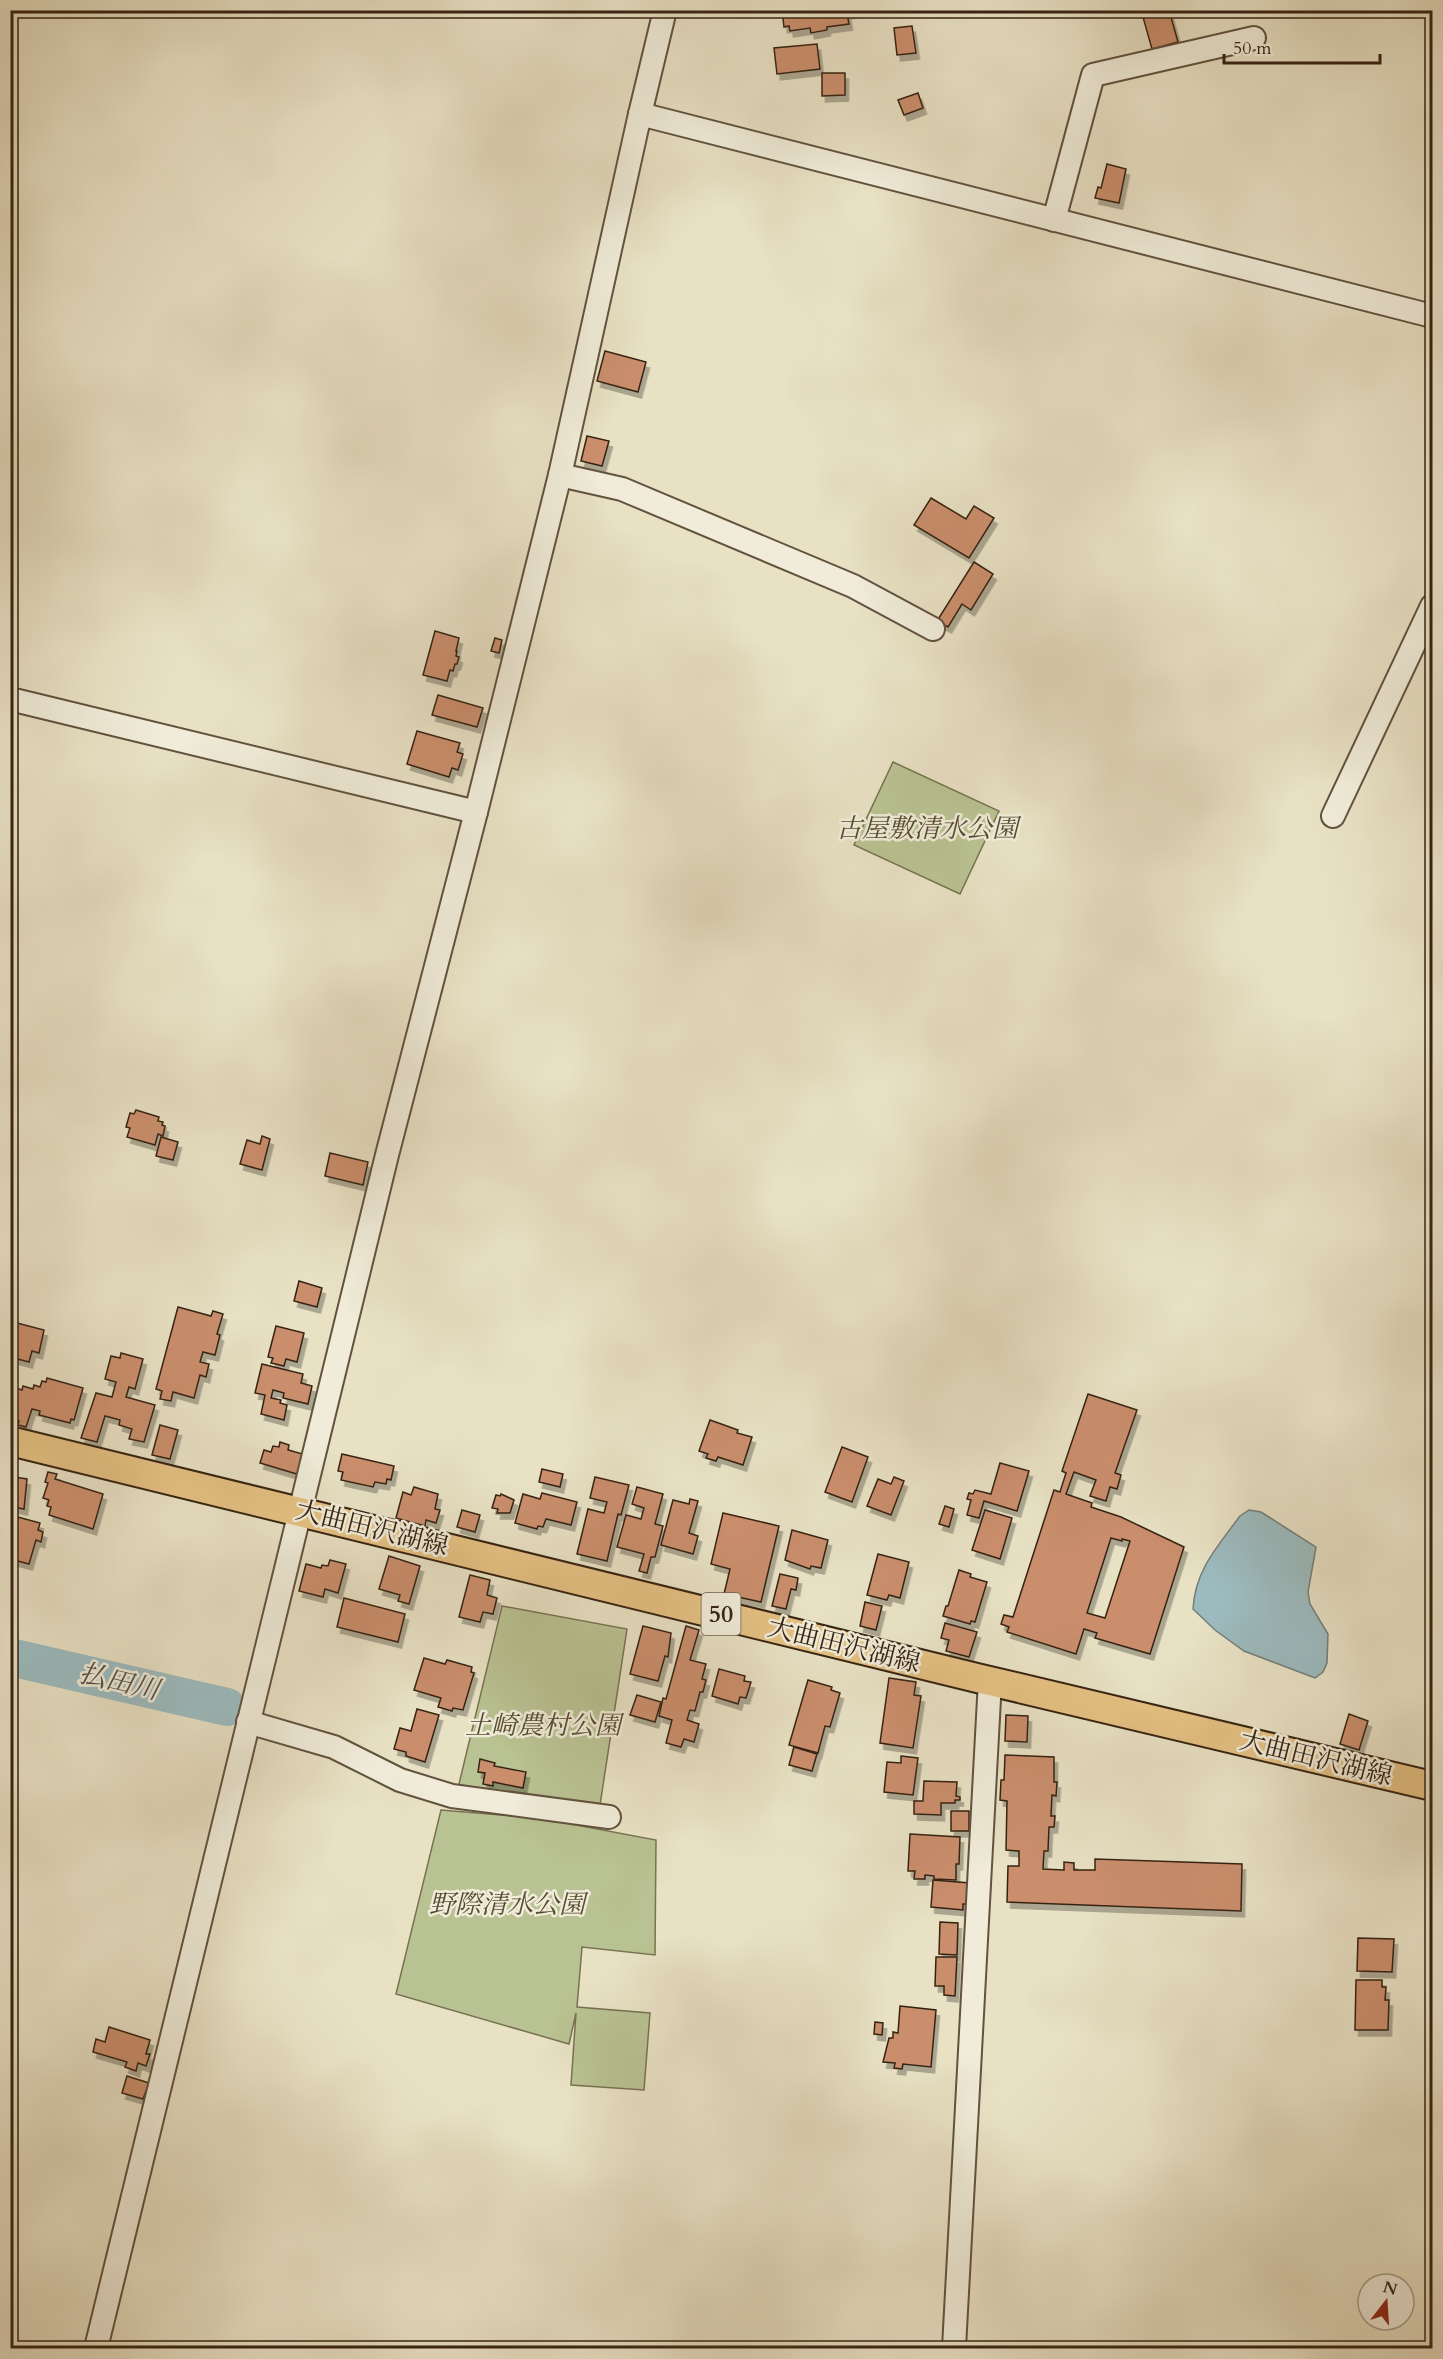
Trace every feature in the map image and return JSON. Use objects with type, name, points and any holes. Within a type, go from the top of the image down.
[{"type":"main road","name":"大曲田沢湖線","points":[[10,1441],[1432,1786]]},
{"type":"street","points":[[96,2349],[299,1510],[560,475],[665,10]]},
{"type":"street","points":[[1054,220],[1093,75],[1254,38]]},
{"type":"street","points":[[640,114],[1432,316]]},
{"type":"street","points":[[560,475],[622,489],[853,586],[933,629]]},
{"type":"street","points":[[1334,816],[1432,606]]},
{"type":"street","points":[[10,699],[476,812]]},
{"type":"street","points":[[954,2349],[990,1680]]},
{"type":"street","points":[[248,1722],[334,1747],[400,1780],[453,1796],[609,1816]]},
{"type":"green space","name":"古屋敷清水公園","points":[[893,762],[999,811],[960,894],[854,845]]},
{"type":"green space","name":"土崎農村公園","points":[[502,1606],[627,1629],[600,1805],[458,1788]]},
{"type":"green space","name":"野際清水公園","points":[[441,1810],[539,1818],[656,1840],[655,1955],[582,1947],[577,2007],[650,2013],[644,2090],[571,2085],[576,2013],[569,2044],[396,1994]]},
{"type":"water","points":[[1249,1510],[1261,1512],[1316,1547],[1308,1592],[1310,1604],[1328,1634],[1327,1663],[1323,1672],[1315,1678],[1244,1651],[1215,1630],[1193,1609],[1198,1582],[1209,1559],[1240,1516]]},
{"type":"building","points":[[782,10],[854,10],[855,12],[847,13],[849,24],[827,27],[827,30],[811,33],[810,28],[790,31],[789,26],[784,27]]},
{"type":"building","points":[[1141,10],[1169,10],[1178,42],[1152,49]]},
{"type":"building","points":[[912,26],[916,53],[897,55],[894,28]]},
{"type":"building","points":[[817,44],[820,69],[777,74],[774,48]]},
{"type":"building","points":[[822,73],[845,73],[845,95],[822,96]]},
{"type":"building","points":[[918,93],[923,108],[904,115],[898,100]]},
{"type":"building","points":[[1107,164],[1126,169],[1119,203],[1095,198],[1098,187],[1101,188]]},
{"type":"building","points":[[605,351],[646,362],[638,392],[597,381]]},
{"type":"building","points":[[587,436],[609,441],[602,466],[581,461]]},
{"type":"building","points":[[931,498],[966,519],[974,506],[994,518],[969,558],[914,525]]},
{"type":"building","points":[[974,562],[993,574],[971,610],[962,604],[948,627],[937,621]]},
{"type":"building","points":[[435,631],[459,638],[456,656],[459,657],[453,671],[450,670],[447,681],[423,675]]},
{"type":"building","points":[[495,638],[502,640],[499,653],[491,651]]},
{"type":"building","points":[[438,695],[483,708],[477,727],[432,715]]},
{"type":"building","points":[[417,731],[460,743],[457,752],[463,754],[458,770],[452,768],[449,777],[407,764]]},
{"type":"building","points":[[136,1110],[159,1117],[158,1121],[163,1122],[162,1125],[165,1126],[163,1136],[158,1134],[155,1145],[127,1137],[130,1128],[126,1127],[130,1113],[134,1114]]},
{"type":"building","points":[[262,1136],[270,1139],[262,1170],[240,1164],[247,1140],[260,1144]]},
{"type":"building","points":[[161,1137],[178,1142],[173,1160],[156,1156]]},
{"type":"building","points":[[330,1153],[368,1162],[363,1185],[325,1176]]},
{"type":"building","points":[[299,1281],[322,1288],[317,1307],[294,1301]]},
{"type":"building","points":[[178,1307],[211,1316],[213,1311],[223,1314],[217,1334],[220,1335],[215,1355],[203,1352],[200,1362],[209,1364],[206,1377],[200,1375],[194,1398],[173,1392],[171,1401],[160,1399],[162,1391],[156,1389]]},
{"type":"building","points":[[17,1323],[44,1330],[39,1353],[32,1351],[29,1362],[10,1357]]},
{"type":"building","points":[[276,1326],[304,1333],[297,1362],[286,1359],[284,1366],[271,1363],[273,1358],[268,1357]]},
{"type":"building","points":[[121,1353],[143,1359],[135,1389],[129,1387],[126,1397],[155,1405],[144,1442],[129,1439],[132,1429],[119,1425],[120,1420],[105,1416],[97,1442],[81,1438],[96,1393],[112,1397],[116,1382],[105,1379],[111,1356],[120,1358]]},
{"type":"building","points":[[262,1364],[303,1374],[301,1383],[312,1386],[308,1404],[283,1398],[284,1393],[273,1390],[271,1398],[281,1400],[280,1403],[287,1405],[284,1420],[261,1414],[265,1395],[255,1393]]},
{"type":"building","points":[[47,1378],[83,1388],[74,1420],[71,1419],[70,1423],[39,1415],[40,1411],[32,1409],[26,1427],[18,1425],[19,1421],[10,1419],[10,1386],[22,1390],[23,1386],[33,1389],[34,1385],[40,1387],[42,1381],[46,1382]]},
{"type":"building","points":[[1088,1394],[1137,1410],[1115,1473],[1121,1475],[1117,1489],[1110,1487],[1106,1501],[1090,1496],[1096,1480],[1074,1472],[1066,1494],[1092,1503],[1091,1507],[1121,1517],[1184,1547],[1150,1654],[1095,1638],[1097,1633],[1084,1629],[1076,1654],[1007,1632],[1009,1627],[1001,1624],[1004,1615],[1013,1617],[1054,1490],[1060,1492],[1066,1473],[1062,1471]],"holes":[[[1111,1538],[1122,1541],[1122,1539],[1130,1541],[1105,1618],[1087,1613]]]},
{"type":"building","points":[[710,1420],[738,1430],[737,1433],[752,1437],[743,1465],[718,1457],[716,1461],[706,1458],[708,1454],[699,1451]]},
{"type":"building","points":[[160,1425],[178,1430],[170,1459],[152,1455]]},
{"type":"building","points":[[280,1442],[289,1445],[288,1450],[306,1455],[300,1475],[260,1463],[264,1450],[271,1452],[273,1446],[279,1447]]},
{"type":"building","points":[[842,1447],[868,1457],[852,1502],[825,1492]]},
{"type":"building","points":[[342,1454],[394,1466],[391,1480],[387,1479],[386,1484],[375,1482],[373,1487],[341,1480],[343,1472],[338,1471]]},
{"type":"building","points":[[1000,1463],[1029,1471],[1017,1511],[984,1501],[979,1518],[967,1515],[971,1500],[967,1499],[969,1493],[973,1494],[975,1490],[991,1494]]},
{"type":"building","points":[[542,1469],[563,1474],[560,1487],[539,1482]]},
{"type":"building","points":[[48,1472],[57,1474],[55,1479],[103,1494],[93,1529],[49,1515],[51,1507],[47,1506],[49,1500],[43,1498],[48,1483],[45,1482]]},
{"type":"building","points":[[14,1477],[27,1479],[24,1509],[14,1507],[10,1510],[10,1493]]},
{"type":"building","points":[[595,1477],[629,1485],[621,1515],[618,1514],[607,1561],[577,1554],[588,1509],[604,1513],[607,1502],[590,1498]]},
{"type":"building","points":[[894,1477],[904,1481],[891,1515],[867,1506],[878,1479],[891,1484]]},
{"type":"building","points":[[414,1487],[438,1494],[435,1509],[440,1510],[436,1523],[426,1520],[425,1526],[396,1518],[403,1492],[411,1495]]},
{"type":"building","points":[[637,1487],[663,1494],[655,1524],[663,1526],[655,1557],[651,1557],[647,1573],[639,1571],[644,1554],[617,1547],[626,1515],[641,1519],[644,1508],[632,1504]]},
{"type":"building","points":[[542,1493],[577,1502],[571,1525],[546,1519],[543,1527],[538,1526],[537,1529],[515,1523],[523,1494],[540,1499]]},
{"type":"building","points":[[501,1494],[514,1500],[510,1513],[497,1513],[498,1509],[492,1508],[496,1495]]},
{"type":"building","points":[[690,1499],[698,1501],[689,1533],[698,1536],[693,1554],[661,1545],[673,1500],[689,1504]]},
{"type":"building","points":[[945,1506],[954,1509],[949,1527],[939,1524]]},
{"type":"building","points":[[462,1510],[480,1515],[475,1532],[457,1527]]},
{"type":"building","points":[[985,1510],[1012,1518],[1000,1559],[972,1550]]},
{"type":"building","points":[[723,1513],[779,1526],[761,1602],[724,1594],[730,1569],[711,1564]]},
{"type":"building","points":[[14,1516],[40,1523],[38,1530],[43,1532],[41,1542],[36,1540],[29,1564],[10,1559],[10,1527]]},
{"type":"building","points":[[792,1530],[828,1540],[821,1568],[811,1566],[810,1569],[785,1560]]},
{"type":"building","points":[[878,1554],[909,1562],[900,1598],[889,1595],[887,1600],[867,1595]]},
{"type":"building","points":[[389,1556],[420,1566],[409,1604],[398,1601],[400,1595],[379,1589]]},
{"type":"building","points":[[330,1560],[346,1564],[338,1593],[325,1589],[323,1597],[299,1591],[306,1564],[321,1568],[322,1565],[328,1566]]},
{"type":"building","points":[[959,1570],[971,1574],[970,1577],[987,1582],[975,1622],[971,1621],[970,1624],[943,1616]]},
{"type":"building","points":[[780,1574],[798,1578],[796,1590],[791,1589],[786,1609],[772,1606]]},
{"type":"building","points":[[470,1575],[490,1580],[487,1595],[497,1598],[493,1614],[483,1612],[480,1622],[459,1617]]},
{"type":"building","points":[[344,1598],[405,1614],[398,1642],[337,1627]]},
{"type":"building","points":[[865,1602],[882,1606],[876,1630],[860,1626]]},
{"type":"building","points":[[945,1623],[977,1632],[969,1657],[946,1651],[949,1640],[941,1638]]},
{"type":"building","points":[[643,1626],[671,1633],[668,1657],[665,1656],[658,1681],[630,1674]]},
{"type":"building","points":[[686,1626],[699,1630],[690,1660],[706,1664],[702,1679],[706,1680],[695,1711],[690,1710],[687,1720],[699,1724],[694,1742],[684,1739],[681,1747],[666,1743],[672,1720],[659,1716],[663,1698],[666,1699]]},
{"type":"building","points":[[424,1658],[445,1664],[447,1660],[472,1667],[471,1672],[474,1673],[463,1710],[453,1708],[452,1711],[438,1707],[441,1698],[414,1690]]},
{"type":"building","points":[[719,1669],[745,1676],[744,1681],[751,1682],[746,1698],[740,1697],[738,1704],[712,1696]]},
{"type":"building","points":[[889,1678],[916,1682],[914,1695],[921,1696],[913,1748],[880,1743]]},
{"type":"building","points":[[808,1680],[832,1687],[831,1690],[840,1693],[830,1727],[825,1726],[818,1753],[789,1745]]},
{"type":"building","points":[[637,1695],[661,1702],[655,1722],[630,1715]]},
{"type":"building","points":[[417,1709],[439,1715],[425,1762],[406,1756],[406,1752],[394,1749],[400,1728],[411,1731]]},
{"type":"building","points":[[1349,1714],[1368,1721],[1359,1750],[1340,1744]]},
{"type":"building","points":[[1006,1715],[1028,1716],[1027,1742],[1005,1741]]},
{"type":"building","points":[[794,1747],[817,1754],[812,1771],[789,1765]]},
{"type":"building","points":[[1005,1755],[1054,1757],[1054,1782],[1057,1782],[1056,1796],[1052,1795],[1051,1816],[1055,1816],[1054,1827],[1049,1827],[1048,1851],[1044,1851],[1043,1869],[1064,1870],[1064,1862],[1074,1863],[1074,1870],[1095,1870],[1095,1859],[1242,1864],[1241,1911],[1007,1902],[1008,1866],[1019,1866],[1019,1851],[1006,1850],[1007,1801],[1000,1800]]},
{"type":"building","points":[[901,1756],[918,1758],[913,1795],[884,1792],[887,1762],[901,1763]]},
{"type":"building","points":[[480,1759],[495,1763],[494,1766],[526,1772],[523,1788],[493,1782],[493,1786],[483,1784],[485,1773],[478,1772]]},
{"type":"building","points":[[924,1781],[957,1782],[956,1796],[960,1797],[960,1800],[955,1800],[955,1803],[941,1803],[941,1815],[914,1814],[914,1801],[923,1801]]},
{"type":"building","points":[[951,1811],[969,1811],[969,1831],[951,1831]]},
{"type":"building","points":[[910,1834],[960,1837],[956,1880],[934,1879],[934,1876],[925,1875],[925,1879],[914,1879],[915,1871],[908,1871]]},
{"type":"building","points":[[933,1880],[970,1883],[968,1904],[963,1904],[963,1910],[931,1907]]},
{"type":"building","points":[[940,1922],[958,1923],[957,1955],[939,1954]]},
{"type":"building","points":[[1358,1938],[1394,1939],[1392,1972],[1357,1971]]},
{"type":"building","points":[[936,1957],[957,1957],[955,1996],[944,1995],[944,1986],[935,1986]]},
{"type":"building","points":[[1356,1980],[1382,1980],[1382,1987],[1386,1987],[1385,2000],[1389,2000],[1388,2030],[1355,2030]]},
{"type":"building","points":[[900,2006],[936,2010],[931,2067],[903,2064],[902,2069],[894,2068],[895,2063],[883,2062],[889,2038],[893,2038],[893,2032],[898,2033]]},
{"type":"building","points":[[875,2022],[883,2023],[882,2035],[874,2034]]},
{"type":"building","points":[[109,2027],[150,2040],[146,2054],[150,2054],[146,2066],[138,2063],[136,2071],[125,2067],[127,2062],[93,2052],[96,2039],[105,2042]]},
{"type":"building","points":[[127,2076],[149,2083],[143,2099],[122,2093]]},
{"type":"waterway","name":"払田川","points":[[10,1657],[227,1707]]}]
